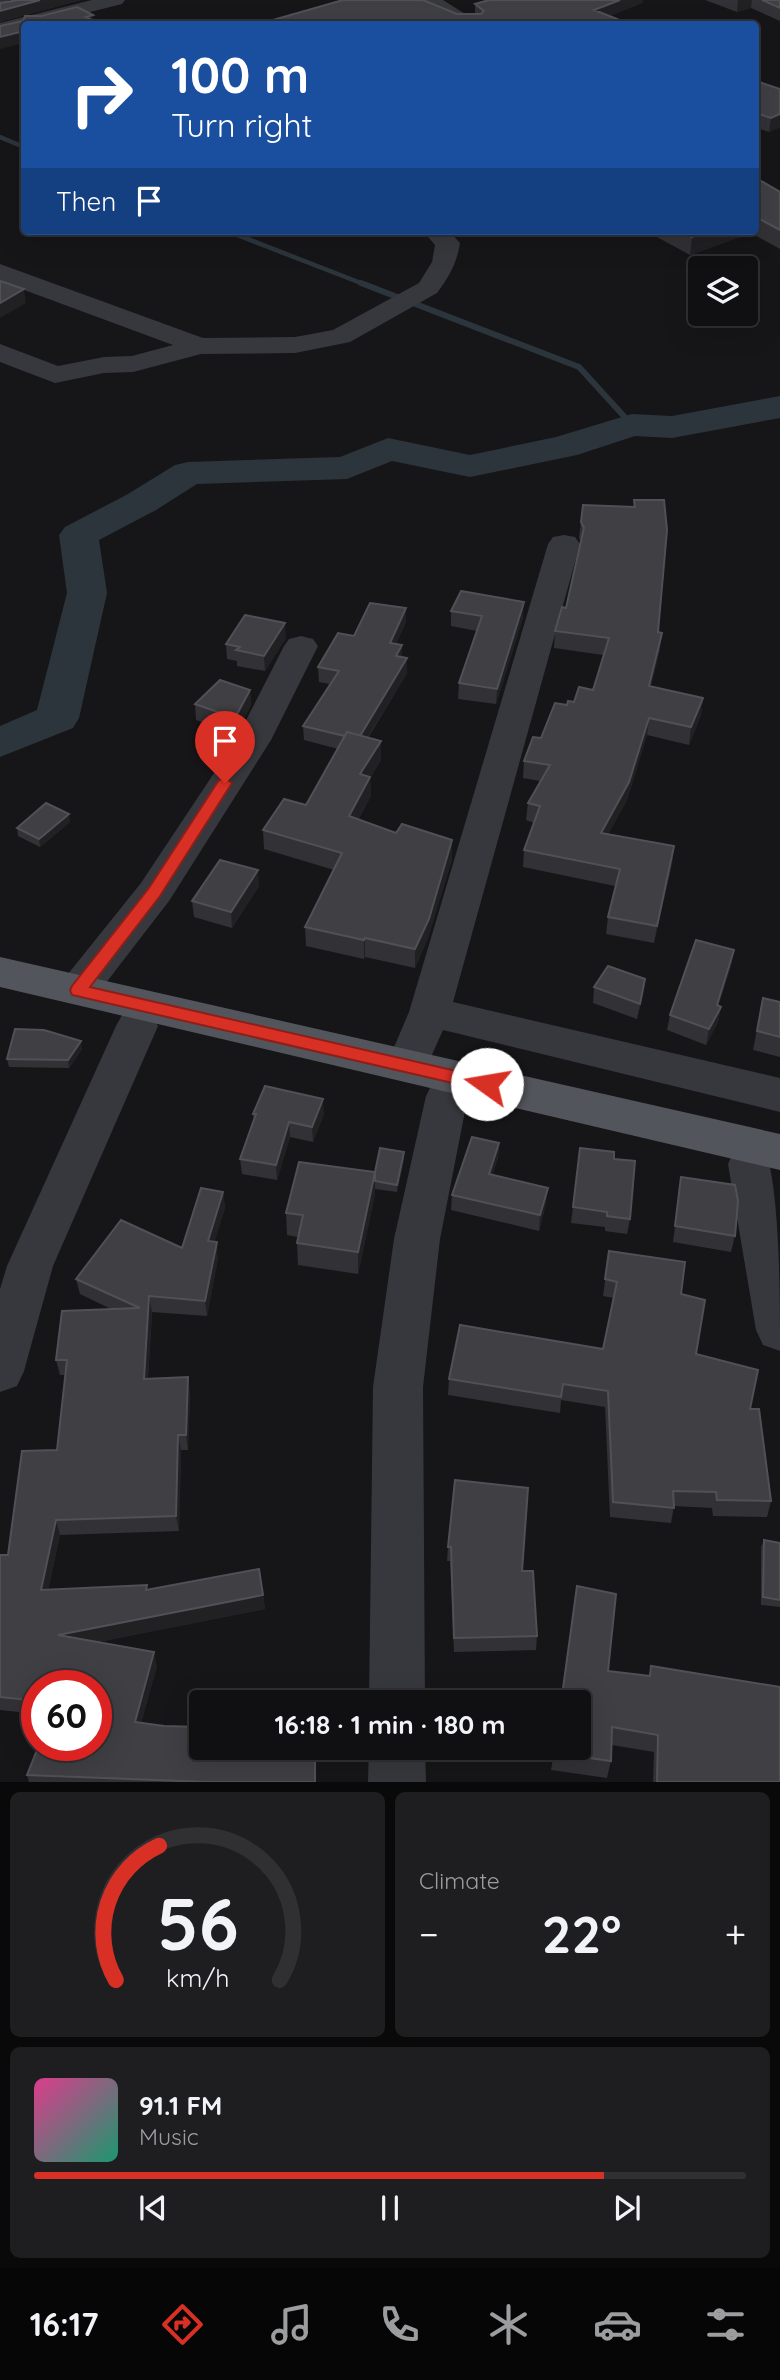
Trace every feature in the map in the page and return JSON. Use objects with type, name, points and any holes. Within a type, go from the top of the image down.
[{"type":"main road","points":[[0,972],[407,1066],[770,1162]]},
{"type":"main road","points":[[0,993],[447,1097],[770,1162]]},
{"type":"street","points":[[34,21],[115,0]]},
{"type":"street","points":[[429,0],[466,21]]},
{"type":"street","points":[[458,0],[470,0]]},
{"type":"street","points":[[0,30],[21,25]]},
{"type":"street","points":[[0,30],[16,44]]},
{"type":"street","points":[[0,352],[55,375],[104,365],[133,364],[200,346],[295,345],[341,336],[428,288],[444,262],[448,243],[439,235]]},
{"type":"street","points":[[0,272],[200,346]]},
{"type":"street","points":[[407,1066],[430,1012],[564,544]]},
{"type":"street","points":[[78,990],[155,892],[253,740],[301,646]]},
{"type":"street","points":[[430,1012],[780,1095]]},
{"type":"street","points":[[0,1371],[30,1266],[137,1026]]},
{"type":"street","points":[[397,1690],[398,1387],[417,1239],[447,1097]]},
{"type":"street","points":[[770,1162],[780,1330]]},
{"type":"street","points":[[397,1760],[397,1782]]},
{"type":"building","points":[[11,0],[40,0],[0,11],[0,3],[13,1]]},
{"type":"building","points":[[343,0],[423,0],[457,14],[481,14],[484,11],[475,4],[489,0],[620,0],[594,10],[621,21],[270,21]]},
{"type":"building","points":[[762,0],[780,0],[780,8]]},
{"type":"building","points":[[77,7],[93,15],[86,17],[90,19],[23,21],[25,16],[41,16]]},
{"type":"building","points":[[21,21],[21,32],[0,37],[0,26]]},
{"type":"building","points":[[759,82],[780,89],[780,114],[771,118],[759,114]]},
{"type":"building","points":[[759,180],[780,192],[780,230],[759,219]]},
{"type":"building","points":[[0,281],[24,289],[0,303]]},
{"type":"building","points":[[634,500],[664,500],[667,530],[658,632],[662,633],[649,686],[703,698],[691,727],[649,718],[629,782],[601,833],[674,846],[657,926],[608,917],[620,869],[524,850],[540,806],[528,803],[550,765],[524,761],[533,737],[541,738],[555,703],[567,705],[568,701],[574,702],[579,687],[593,690],[609,638],[555,631],[562,607],[566,608],[584,528],[581,522],[583,505],[635,507]]},
{"type":"building","points":[[461,591],[524,602],[497,689],[459,683],[482,616],[451,611]]},
{"type":"building","points":[[370,603],[406,608],[390,643],[402,645],[396,656],[407,658],[360,736],[347,732],[345,736],[303,726],[339,671],[318,667],[338,633],[354,636]]},
{"type":"building","points":[[245,615],[285,623],[264,656],[236,650],[240,647],[226,644]]},
{"type":"building","points":[[220,680],[250,690],[235,718],[195,704]]},
{"type":"building","points":[[347,732],[381,741],[360,774],[370,777],[349,816],[396,833],[402,824],[452,840],[429,919],[415,949],[305,927],[342,853],[263,830],[284,799],[306,805]]},
{"type":"building","points":[[46,803],[69,814],[39,839],[17,828]]},
{"type":"building","points":[[220,860],[258,870],[231,912],[192,901]]},
{"type":"building","points":[[696,940],[734,950],[717,1005],[721,1007],[709,1029],[670,1015]]},
{"type":"building","points":[[608,966],[645,979],[640,1004],[594,987]]},
{"type":"building","points":[[763,998],[780,1002],[780,1037],[757,1031]]},
{"type":"building","points":[[15,1029],[44,1030],[81,1041],[68,1060],[7,1059]]},
{"type":"building","points":[[265,1086],[323,1099],[312,1127],[289,1122],[276,1165],[240,1159],[256,1114],[253,1114]]},
{"type":"building","points":[[472,1137],[499,1143],[489,1174],[548,1188],[540,1215],[452,1195]]},
{"type":"building","points":[[380,1148],[404,1152],[397,1185],[375,1181]]},
{"type":"building","points":[[580,1148],[614,1152],[614,1159],[635,1161],[630,1219],[607,1216],[607,1212],[573,1207]]},
{"type":"building","points":[[299,1162],[375,1172],[358,1252],[297,1243],[303,1215],[286,1213]]},
{"type":"building","points":[[681,1177],[735,1185],[738,1201],[735,1236],[675,1226]]},
{"type":"building","points":[[201,1188],[223,1192],[208,1241],[217,1242],[205,1301],[149,1296],[144,1379],[188,1377],[186,1435],[178,1435],[176,1516],[56,1520],[41,1590],[147,1585],[146,1590],[259,1569],[263,1595],[58,1635],[154,1652],[135,1722],[189,1727],[189,1760],[315,1760],[315,1782],[207,1782],[27,1775],[33,1761],[112,1761],[112,1670],[21,1670],[21,1699],[0,1697],[0,1555],[8,1555],[22,1451],[57,1450],[67,1360],[56,1360],[62,1311],[140,1308],[76,1279],[121,1220],[182,1248]]},
{"type":"building","points":[[609,1251],[685,1262],[681,1294],[705,1300],[696,1354],[758,1370],[750,1409],[759,1409],[771,1501],[717,1500],[716,1492],[673,1491],[674,1508],[613,1502],[608,1391],[563,1384],[561,1397],[449,1379],[460,1325],[603,1349],[617,1282],[605,1279]]},
{"type":"building","points":[[455,1480],[528,1488],[522,1571],[533,1571],[537,1636],[454,1638],[451,1547],[448,1547]]},
{"type":"building","points":[[764,1540],[780,1543],[780,1600],[763,1597]]},
{"type":"building","points":[[577,1586],[616,1594],[608,1671],[650,1676],[651,1666],[780,1687],[780,1782],[657,1782],[658,1735],[612,1727],[611,1761],[591,1758],[591,1690],[563,1690]]},
{"type":"waterway","points":[[0,137],[21,146]]},
{"type":"waterway","points":[[237,235],[366,285]]},
{"type":"waterway","points":[[361,283],[579,367],[632,425]]},
{"type":"waterway","points":[[0,743],[57,718],[87,593],[79,535],[142,502],[188,473],[347,468],[388,449],[470,466],[564,447],[632,425],[672,427],[780,407]]},
{"type":"route","points":[[225,783],[155,892],[78,990],[487,1084]]}]
